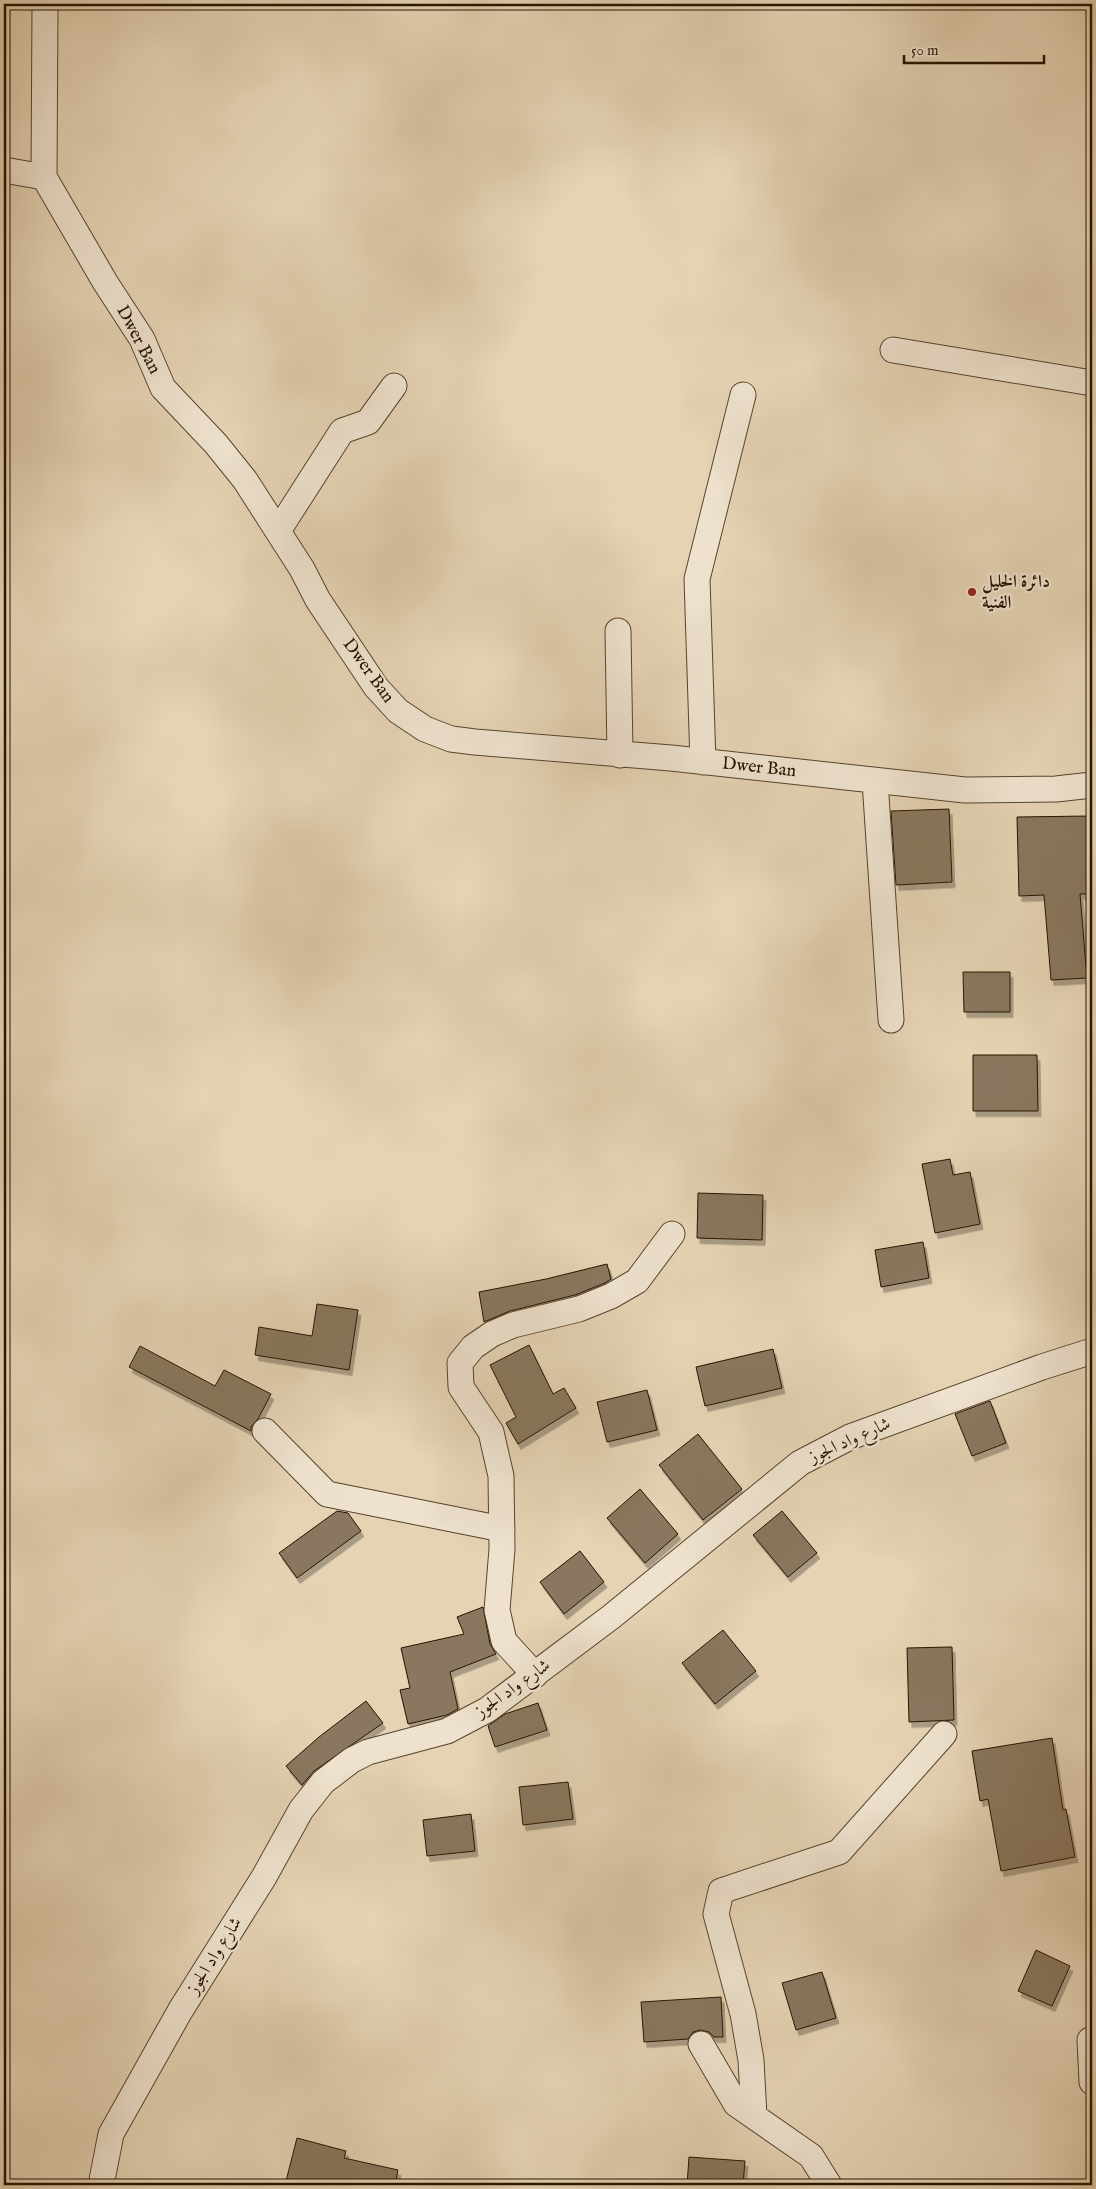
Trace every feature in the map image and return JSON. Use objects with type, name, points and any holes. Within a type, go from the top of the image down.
[{"type":"street","points":[[4,170],[44,177],[45,4]]},
{"type":"street","name":"Dwer Ban","points":[[44,177],[105,282],[142,340],[163,388],[233,465],[278,531],[302,569],[318,600],[371,681],[390,704],[424,729],[460,740],[703,762],[973,790],[1056,789],[1092,785]]},
{"type":"street","points":[[893,350],[1092,384]]},
{"type":"street","points":[[278,531],[342,431],[368,422],[394,386]]},
{"type":"street","points":[[703,762],[697,579],[743,396]]},
{"type":"street","points":[[618,631],[620,755]]},
{"type":"street","points":[[875,781],[891,1020]]},
{"type":"street","points":[[535,1675],[504,1641],[497,1610],[502,1529],[501,1476],[491,1432],[461,1387],[460,1364],[473,1347],[492,1334],[513,1325],[580,1309],[611,1296],[637,1280],[672,1234]]},
{"type":"street","name":"شارع واد الجوز","points":[[102,2185],[111,2134],[180,2012],[264,1878],[312,1795],[323,1782],[352,1760],[385,1746],[425,1738],[468,1721],[487,1710],[611,1617],[800,1463],[850,1437],[1042,1367],[1092,1351]]},
{"type":"street","points":[[265,1431],[327,1494],[502,1529]]},
{"type":"street","points":[[754,2116],[752,2060],[743,2014],[716,1914],[721,1891],[838,1852],[944,1734]]},
{"type":"street","points":[[1090,2040],[1092,2082]]},
{"type":"street","points":[[702,2044],[736,2104],[811,2156],[829,2185]]},
{"type":"building","points":[[949,809],[952,882],[896,885],[891,811]]},
{"type":"building","points":[[1089,816],[1091,894],[1080,894],[1087,978],[1051,980],[1044,895],[1019,896],[1017,817]]},
{"type":"building","points":[[963,972],[1010,972],[1010,1012],[964,1012]]},
{"type":"building","points":[[973,1055],[1037,1055],[1038,1111],[973,1111]]},
{"type":"building","points":[[950,1159],[953,1175],[970,1172],[980,1224],[935,1233],[922,1164]]},
{"type":"building","points":[[698,1193],[763,1195],[762,1240],[697,1238]]},
{"type":"building","points":[[923,1242],[929,1278],[881,1287],[875,1250]]},
{"type":"building","points":[[607,1264],[611,1279],[605,1283],[575,1295],[510,1311],[484,1322],[479,1292],[546,1279]]},
{"type":"building","points":[[317,1304],[358,1310],[349,1370],[255,1355],[259,1327],[312,1336]]},
{"type":"building","points":[[529,1345],[553,1394],[564,1388],[576,1408],[518,1444],[506,1423],[516,1417],[490,1365]]},
{"type":"building","points":[[140,1346],[215,1386],[224,1370],[271,1394],[258,1419],[251,1427],[251,1431],[129,1367]]},
{"type":"building","points":[[773,1349],[782,1388],[705,1406],[696,1367]]},
{"type":"building","points":[[647,1390],[657,1430],[607,1442],[597,1402]]},
{"type":"building","points":[[990,1401],[1006,1443],[972,1456],[955,1414]]},
{"type":"building","points":[[698,1434],[742,1489],[703,1520],[659,1465]]},
{"type":"building","points":[[640,1489],[678,1534],[645,1563],[607,1518]]},
{"type":"building","points":[[337,1511],[348,1513],[361,1531],[297,1578],[279,1553]]},
{"type":"building","points":[[782,1511],[817,1553],[788,1577],[753,1535]]},
{"type":"building","points":[[580,1551],[604,1582],[564,1614],[540,1582]]},
{"type":"building","points":[[483,1607],[490,1644],[496,1654],[450,1672],[458,1709],[447,1715],[408,1724],[400,1690],[410,1688],[401,1648],[464,1634],[457,1617]]},
{"type":"building","points":[[723,1630],[756,1671],[715,1704],[682,1663]]},
{"type":"building","points":[[952,1647],[954,1720],[909,1722],[907,1648]]},
{"type":"building","points":[[366,1701],[383,1723],[314,1771],[302,1785],[286,1766],[319,1737]]},
{"type":"building","points":[[538,1703],[547,1730],[495,1747],[488,1726],[505,1714]]},
{"type":"building","points":[[1052,1738],[1063,1810],[1066,1809],[1075,1857],[1001,1871],[988,1799],[980,1801],[972,1751]]},
{"type":"building","points":[[568,1782],[573,1819],[523,1825],[519,1787]]},
{"type":"building","points":[[471,1814],[475,1851],[427,1856],[423,1820]]},
{"type":"building","points":[[1036,1950],[1070,1966],[1052,2006],[1018,1991]]},
{"type":"building","points":[[822,1972],[836,2018],[796,2030],[782,1983]]},
{"type":"building","points":[[721,1997],[723,2037],[714,2037],[709,2032],[700,2030],[693,2032],[688,2039],[644,2042],[641,2002]]},
{"type":"building","points":[[297,2138],[346,2151],[344,2158],[398,2170],[395,2185],[285,2185]]},
{"type":"building","points":[[689,2157],[745,2161],[743,2185],[687,2185]]},
{"type":"place","name":"دائرة الخليل الفنية","points":[[972,592]]}]
